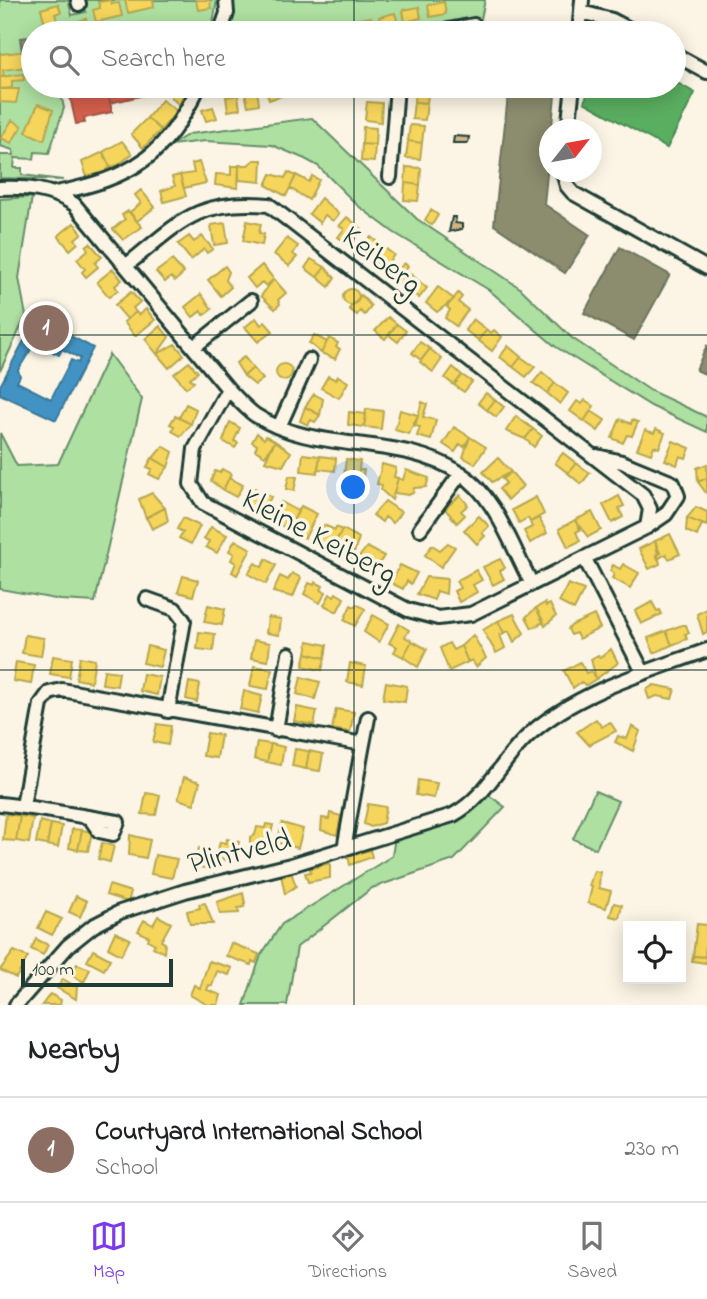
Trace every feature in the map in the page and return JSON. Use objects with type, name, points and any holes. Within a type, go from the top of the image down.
[{"type":"street","points":[[224,21],[227,13],[226,0]]},
{"type":"street","points":[[582,6],[614,21]]},
{"type":"street","points":[[686,61],[707,72]]},
{"type":"street","points":[[0,188],[20,187],[56,193],[106,183],[145,160],[169,137],[193,98]]},
{"type":"street","points":[[390,177],[396,98]]},
{"type":"street","points":[[569,119],[572,98]]},
{"type":"street","points":[[565,182],[573,193],[707,268]]},
{"type":"street","points":[[56,193],[74,204],[228,389],[254,414],[279,427],[311,437],[416,452],[461,473],[488,501],[532,584]]},
{"type":"street","name":"Keiberg","points":[[127,265],[189,215],[218,205],[269,205],[643,495],[649,509],[647,527]]},
{"type":"street","points":[[194,346],[251,301]]},
{"type":"street","points":[[279,427],[309,360]]},
{"type":"street","name":"Kleine Keiberg","points":[[228,389],[195,449],[191,484],[203,503],[396,604],[438,618],[471,614],[532,584]]},
{"type":"street","name":"Keiberg","points":[[532,584],[647,527],[666,514],[678,496],[673,483],[622,462],[590,455]]},
{"type":"street","points":[[420,529],[461,473]]},
{"type":"street","points":[[585,559],[643,672]]},
{"type":"street","points":[[147,599],[175,609],[184,621],[168,710]]},
{"type":"street","name":"Plintveld","points":[[16,1005],[57,956],[86,931],[110,917],[185,891],[291,865],[453,815],[474,801],[521,743],[541,725],[573,705],[643,672],[707,650]]},
{"type":"street","points":[[276,730],[289,654]]},
{"type":"street","points":[[23,806],[41,705],[49,693],[62,690],[363,744]]},
{"type":"street","points":[[344,849],[368,718]]},
{"type":"street","points":[[0,804],[90,818]]},
{"type":"green space","points":[[0,0],[68,0],[72,15],[86,12],[85,0],[217,0],[214,21],[21,21],[21,98],[62,98],[64,108],[49,153],[35,152],[34,159],[15,158],[14,168],[22,168],[22,175],[63,180],[0,178],[0,155],[14,155],[13,150],[0,146]]},
{"type":"green space","points":[[234,0],[485,0],[481,19],[469,21],[230,21]]},
{"type":"green space","points":[[312,118],[417,219],[520,288],[572,338],[651,391],[707,417],[707,432],[651,406],[556,347],[489,290],[393,232],[357,205],[318,166],[305,159],[272,145],[205,141],[171,145],[189,134]]},
{"type":"green space","points":[[32,197],[19,278],[26,316],[0,371],[0,199]]},
{"type":"green space","points":[[109,354],[142,399],[95,602],[61,600],[0,589],[0,433],[17,466],[58,464]]},
{"type":"green space","points":[[595,791],[618,801],[596,849],[573,839]]},
{"type":"green space","points":[[486,793],[505,807],[454,860],[372,888],[297,947],[287,1005],[244,1005],[261,955],[282,924],[392,856],[395,837]]},
{"type":"building: Homes","points":[[111,0],[112,4],[119,3],[122,16],[96,21],[93,10],[100,8],[98,2]]},
{"type":"building: Homes","points":[[125,0],[153,0],[154,7],[128,13]]},
{"type":"building: Homes","points":[[196,0],[210,0],[211,8],[198,10]]},
{"type":"building: Homes","points":[[444,2],[446,14],[430,17],[428,5]]},
{"type":"building: Homes","points":[[58,4],[61,12],[55,14],[57,21],[44,21],[41,9]]},
{"type":"building: Homes","points":[[419,7],[421,18],[405,21],[403,10]]},
{"type":"building: Homes","points":[[395,13],[397,21],[380,21],[379,17]]},
{"type":"building: Homes","points":[[371,17],[372,21],[353,21]]},
{"type":"building: Homes","points":[[21,52],[21,68],[3,70],[4,77],[0,77],[0,54]]},
{"type":"building: Homes","points":[[21,74],[21,80],[12,81],[12,88],[0,89],[0,77]]},
{"type":"building: Homes","points":[[0,89],[19,89],[16,103],[0,102]]},
{"type":"building: Homes","points":[[172,98],[182,98],[179,105]]},
{"type":"building: Homes","points":[[226,98],[238,98],[240,109],[228,111]]},
{"type":"building: Homes","points":[[246,98],[258,98],[259,104],[248,106]]},
{"type":"building: Homes","points":[[414,98],[428,98],[427,103],[414,102]]},
{"type":"building: Homes","points":[[162,100],[177,111],[161,130],[147,118]]},
{"type":"building: Homes","points":[[367,102],[382,103],[381,122],[365,120]]},
{"type":"building: Homes","points":[[414,102],[427,103],[425,120],[412,119]]},
{"type":"building: Homes","points":[[38,104],[53,110],[44,140],[26,132]]},
{"type":"building: Homes","points":[[213,107],[217,118],[206,121],[202,110]]},
{"type":"building: Homes","points":[[147,118],[161,130],[143,148],[131,134]]},
{"type":"building: Homes","points":[[12,120],[22,126],[11,143],[1,138]]},
{"type":"building: Homes","points":[[410,125],[424,126],[422,143],[408,141]]},
{"type":"building: Homes","points":[[363,127],[376,128],[375,145],[362,144]]},
{"type":"building: Homes","points":[[122,141],[132,154],[118,165],[110,167],[103,152]]},
{"type":"building: Homes","points":[[408,141],[422,143],[420,159],[406,158]]},
{"type":"building: Homes","points":[[362,144],[375,145],[374,162],[361,161]]},
{"type":"building: Homes","points":[[103,152],[110,167],[105,172],[87,177],[82,162]]},
{"type":"building: Homes","points":[[254,160],[262,160],[261,182],[239,180],[239,165],[248,165]]},
{"type":"building: Homes","points":[[199,162],[206,183],[184,188],[180,175],[194,173],[192,164]]},
{"type":"building: Homes","points":[[231,166],[239,166],[238,188],[215,185],[216,174],[231,175]]},
{"type":"building: Homes","points":[[406,167],[421,168],[420,185],[405,183]]},
{"type":"building: Homes","points":[[288,172],[296,176],[286,196],[266,185],[271,174],[285,178]]},
{"type":"building: Homes","points":[[180,175],[186,196],[164,202],[161,191],[175,186],[172,177]]},
{"type":"building: Homes","points":[[296,175],[309,182],[312,176],[319,180],[309,200],[290,188]]},
{"type":"building: Homes","points":[[405,183],[420,185],[418,201],[404,200]]},
{"type":"building: Homes","points":[[141,190],[155,207],[137,221],[130,212],[141,203],[135,195]]},
{"type":"building: Homes","points":[[321,198],[339,214],[333,221],[325,215],[320,223],[309,214]]},
{"type":"building: Homes","points":[[431,210],[438,215],[432,225],[425,220]]},
{"type":"building: Homes","points":[[128,211],[142,227],[123,240],[113,229],[125,219],[122,215]]},
{"type":"building: Homes","points":[[347,217],[362,229],[349,245],[338,237],[344,229],[339,226]]},
{"type":"building: Homes","points":[[247,221],[261,224],[259,233],[264,234],[262,245],[243,241]]},
{"type":"building: Homes","points":[[74,223],[82,233],[75,239],[78,243],[70,250],[58,236]]},
{"type":"building: Homes","points":[[225,223],[228,243],[214,245],[211,225]]},
{"type":"building: Homes","points":[[189,236],[194,242],[202,236],[213,249],[207,253],[204,249],[191,260],[178,244]]},
{"type":"building: Homes","points":[[371,237],[382,246],[371,261],[361,249]]},
{"type":"building: Homes","points":[[287,238],[298,246],[293,254],[297,257],[289,266],[274,254]]},
{"type":"building: Homes","points":[[90,243],[102,257],[95,263],[98,267],[86,277],[82,272],[85,269],[77,259],[88,250],[86,246]]},
{"type":"building: Homes","points":[[382,246],[394,255],[384,268],[371,261]]},
{"type":"building: Homes","points":[[311,259],[325,267],[317,277],[305,268]]},
{"type":"building: Homes","points":[[172,260],[184,273],[175,281],[171,277],[165,282],[156,272]]},
{"type":"building: Homes","points":[[404,263],[408,266],[405,270],[414,277],[406,288],[392,278]]},
{"type":"building: Homes","points":[[262,265],[274,279],[266,286],[262,282],[255,288],[247,278]]},
{"type":"building: Homes","points":[[225,266],[229,272],[226,280],[231,287],[221,296],[208,280]]},
{"type":"building: Homes","points":[[325,267],[335,278],[329,287],[317,277]]},
{"type":"building: Homes","points":[[113,269],[122,280],[115,286],[118,290],[109,297],[97,282]]},
{"type":"building: Homes","points":[[414,277],[427,288],[419,298],[406,288]]},
{"type":"building: Homes","points":[[274,279],[286,293],[278,300],[280,304],[275,309],[261,296]]},
{"type":"building: Homes","points":[[438,287],[454,299],[437,312],[426,303]]},
{"type":"building: Homes","points":[[348,289],[354,289],[359,297],[357,303],[348,305],[343,300],[343,294]]},
{"type":"building: Homes","points":[[131,292],[140,302],[133,308],[136,312],[127,319],[115,305]]},
{"type":"building: Homes","points":[[458,293],[462,297],[458,302],[468,310],[456,326],[445,318],[450,310],[447,307]]},
{"type":"building: Homes","points":[[201,294],[212,309],[204,315],[201,311],[193,317],[185,307]]},
{"type":"building: Homes","points":[[361,295],[371,306],[365,315],[360,311],[357,315],[349,309]]},
{"type":"building: Homes","points":[[146,309],[155,320],[135,336],[124,322],[136,312],[139,315]]},
{"type":"building: Homes","points":[[388,317],[397,324],[385,339],[375,331]]},
{"type":"building: Homes","points":[[256,318],[261,325],[265,322],[273,331],[258,342],[245,327]]},
{"type":"building: Homes","points":[[473,319],[487,330],[478,340],[465,330]]},
{"type":"building: Homes","points":[[397,324],[406,331],[398,342],[389,335]]},
{"type":"building: Homes","points":[[160,326],[169,337],[157,354],[145,339]]},
{"type":"building: Homes","points":[[487,330],[491,333],[494,330],[502,337],[492,351],[478,340]]},
{"type":"building: Homes","points":[[314,335],[327,342],[321,353],[309,343]]},
{"type":"building: Homes","points":[[329,338],[338,343],[336,347],[340,349],[335,359],[321,353]]},
{"type":"building: Homes","points":[[420,342],[430,349],[421,360],[412,353]]},
{"type":"building: Homes","points":[[175,344],[184,355],[169,368],[157,354]]},
{"type":"building: Homes","points":[[508,346],[521,357],[513,367],[500,357]]},
{"type":"building: Homes","points":[[430,349],[442,359],[433,372],[420,362]]},
{"type":"building: Homes","points":[[244,357],[253,368],[244,376],[236,363]]},
{"type":"building: Homes","points":[[521,357],[535,367],[526,377],[513,367]]},
{"type":"building: Homes","points":[[189,362],[198,372],[190,378],[194,382],[186,388],[174,374]]},
{"type":"building: Homes","points":[[281,364],[287,364],[292,372],[290,378],[281,380],[276,375],[276,369]]},
{"type":"building: Homes","points":[[453,367],[462,375],[454,385],[445,378]]},
{"type":"building: Homes","points":[[253,368],[263,379],[255,385],[244,376]]},
{"type":"building: Homes","points":[[542,372],[555,383],[547,393],[533,383]]},
{"type":"building: Homes","points":[[462,375],[472,382],[464,392],[454,385]]},
{"type":"building: Homes","points":[[328,376],[336,380],[338,376],[348,382],[339,398],[321,388]]},
{"type":"building: Homes","points":[[555,383],[568,393],[560,404],[547,393]]},
{"type":"building: Homes","points":[[486,393],[495,400],[487,410],[478,403]]},
{"type":"building: Homes","points":[[314,394],[323,399],[320,415],[305,407]]},
{"type":"building: Homes","points":[[495,400],[504,407],[496,417],[487,410]]},
{"type":"building: Homes","points":[[585,400],[594,406],[584,421],[570,411],[577,401],[582,404]]},
{"type":"building: Homes","points":[[422,402],[427,404],[423,417],[436,420],[431,440],[417,436],[420,427],[415,426]]},
{"type":"building: Homes","points":[[186,404],[196,409],[191,424],[179,418]]},
{"type":"building: Homes","points":[[305,407],[320,415],[315,422],[311,420],[308,425],[300,421]]},
{"type":"building: Homes","points":[[366,409],[383,411],[381,429],[364,427]]},
{"type":"building: Homes","points":[[400,410],[418,415],[409,434],[395,430]]},
{"type":"building: Homes","points":[[591,411],[605,420],[598,431],[584,421]]},
{"type":"building: Homes","points":[[349,412],[366,414],[364,427],[348,425]]},
{"type":"building: Homes","points":[[175,416],[191,424],[181,436],[172,431],[174,426],[170,424]]},
{"type":"building: Homes","points":[[516,416],[533,429],[525,439],[506,431]]},
{"type":"building: Homes","points":[[620,419],[631,424],[632,420],[638,422],[632,436],[627,435],[623,443],[612,438]]},
{"type":"building: Homes","points":[[230,422],[240,428],[234,441],[238,443],[235,448],[223,441]]},
{"type":"building: Homes","points":[[454,427],[470,437],[464,447],[460,444],[455,452],[443,444]]},
{"type":"building: Homes","points":[[533,429],[542,436],[534,447],[525,439]]},
{"type":"building: Homes","points":[[656,429],[665,433],[659,448],[654,446],[651,454],[637,449],[645,430],[654,433]]},
{"type":"building: Homes","points":[[257,433],[264,439],[266,436],[275,441],[265,456],[255,450],[257,445],[252,442]]},
{"type":"building: Homes","points":[[470,437],[486,447],[475,464],[463,457]]},
{"type":"building: Homes","points":[[275,441],[291,452],[283,466],[265,461]]},
{"type":"building: Homes","points":[[673,441],[690,448],[686,458],[680,456],[677,465],[665,460]]},
{"type":"building: Homes","points":[[163,446],[173,452],[168,467],[153,458]]},
{"type":"building: Homes","points":[[563,453],[576,463],[568,473],[555,463]]},
{"type":"building: Homes","points":[[303,454],[320,456],[317,473],[301,471]]},
{"type":"building: Homes","points":[[320,456],[336,458],[335,471],[318,469]]},
{"type":"building: Homes","points":[[152,458],[168,467],[159,479],[149,474],[152,469],[147,467]]},
{"type":"building: Homes","points":[[498,458],[511,472],[492,482],[483,472]]},
{"type":"building: Homes","points":[[346,459],[360,461],[359,470],[364,470],[362,481],[358,480],[357,487],[343,485]]},
{"type":"building: Homes","points":[[576,463],[590,473],[581,484],[568,473]]},
{"type":"building: Homes","points":[[382,464],[396,468],[394,477],[398,478],[392,500],[381,490],[382,485],[377,484]]},
{"type":"building: Homes","points":[[707,464],[707,478],[698,482],[697,468]]},
{"type":"building: Homes","points":[[222,469],[231,474],[223,490],[211,481],[215,471],[220,473]]},
{"type":"building: Homes","points":[[406,470],[429,478],[426,487],[414,488],[413,493],[408,495],[394,493],[398,478],[403,480]]},
{"type":"building: Homes","points":[[511,472],[523,486],[508,500],[499,489],[506,483],[502,479]]},
{"type":"building: Homes","points":[[289,476],[297,477],[294,491],[286,489]]},
{"type":"building: Homes","points":[[229,478],[243,485],[236,497],[223,490]]},
{"type":"building: Homes","points":[[707,478],[707,493],[706,493],[698,482]]},
{"type":"building: Homes","points":[[255,488],[271,497],[266,507],[262,505],[257,513],[245,506]]},
{"type":"building: Homes","points":[[152,493],[165,508],[146,518],[139,499]]},
{"type":"building: Homes","points":[[460,495],[468,505],[461,511],[465,515],[457,523],[445,509]]},
{"type":"building: Homes","points":[[619,496],[624,506],[619,508],[623,517],[612,523],[603,505]]},
{"type":"building: Homes","points":[[536,497],[544,514],[530,522],[528,518],[519,523],[512,510]]},
{"type":"building: Homes","points":[[385,501],[401,512],[393,523],[385,517],[382,522],[373,515]]},
{"type":"building: Homes","points":[[281,502],[298,511],[293,521],[288,519],[284,527],[272,520]]},
{"type":"building: Homes","points":[[301,506],[317,514],[305,538],[292,531],[297,523],[293,521]]},
{"type":"building: Homes","points":[[696,507],[707,512],[707,526],[687,518]]},
{"type":"building: Homes","points":[[165,508],[168,521],[152,529],[146,517]]},
{"type":"building: Homes","points":[[592,512],[601,530],[588,537],[575,520]]},
{"type":"building: Homes","points":[[479,516],[489,526],[482,533],[485,536],[477,544],[464,530]]},
{"type":"building: Homes","points":[[183,518],[200,526],[191,544],[179,538],[183,532],[177,529]]},
{"type":"building: Homes","points":[[539,518],[547,533],[530,543],[524,531],[532,527],[530,522]]},
{"type":"building: Homes","points":[[687,518],[702,524],[697,536],[686,531]]},
{"type":"building: Homes","points":[[575,520],[580,530],[576,532],[580,541],[568,547],[559,529]]},
{"type":"building: Homes","points":[[324,525],[342,530],[335,543],[331,541],[327,549],[314,542]]},
{"type":"building: Homes","points":[[211,527],[227,535],[217,553],[206,547],[209,541],[204,539]]},
{"type":"building: Homes","points":[[343,529],[359,538],[351,562],[335,553],[339,545],[335,543]]},
{"type":"building: Homes","points":[[670,534],[680,554],[669,559],[666,554],[658,559],[656,555],[660,553],[655,541]]},
{"type":"building: Homes","points":[[235,540],[251,549],[237,575],[232,572],[236,563],[231,560],[234,554],[229,551]]},
{"type":"building: Homes","points":[[655,541],[660,564],[649,569],[639,549]]},
{"type":"building: Homes","points":[[448,543],[455,547],[441,567],[425,555],[432,545],[440,550]]},
{"type":"building: Homes","points":[[367,547],[384,556],[378,566],[374,564],[370,572],[355,562]]},
{"type":"building: Homes","points":[[266,559],[276,565],[266,584],[248,574],[255,563],[262,567]]},
{"type":"building: Homes","points":[[500,559],[505,568],[500,571],[504,579],[493,585],[483,567]]},
{"type":"building: Homes","points":[[623,564],[639,573],[630,588],[612,578],[614,574],[610,571],[613,565],[620,569]]},
{"type":"building: Homes","points":[[400,565],[417,573],[411,584],[407,581],[403,589],[391,583]]},
{"type":"building: Homes","points":[[476,570],[482,580],[473,585],[477,592],[459,602],[454,591],[460,588],[456,581]]},
{"type":"building: Homes","points":[[292,573],[301,578],[293,597],[273,592],[280,576],[288,580]]},
{"type":"building: Homes","points":[[183,576],[198,580],[193,596],[178,592]]},
{"type":"building: Homes","points":[[426,577],[447,579],[446,594],[437,591],[434,600],[417,594]]},
{"type":"building: Homes","points":[[315,582],[323,586],[321,590],[326,592],[320,603],[304,594],[309,583],[314,585]]},
{"type":"building: Homes","points":[[568,584],[584,590],[574,610],[559,602]]},
{"type":"building: Homes","points":[[336,593],[344,598],[337,612],[324,605],[330,594],[334,596]]},
{"type":"building: Homes","points":[[652,602],[662,614],[641,624],[635,611]]},
{"type":"building: Homes","points":[[545,603],[546,606],[550,604],[556,616],[545,626],[536,608]]},
{"type":"building: Homes","points":[[357,604],[365,609],[355,626],[344,620],[351,605],[355,607]]},
{"type":"building: Homes","points":[[208,605],[225,609],[222,625],[204,622]]},
{"type":"building: Homes","points":[[536,608],[544,622],[532,628],[526,617]]},
{"type":"building: Homes","points":[[707,609],[707,632],[703,634],[697,614]]},
{"type":"building: Homes","points":[[514,614],[524,633],[514,642],[509,631],[504,633],[498,621]]},
{"type":"building: Homes","points":[[373,615],[389,624],[379,642],[364,632]]},
{"type":"building: Homes","points":[[594,615],[600,628],[579,639],[576,633],[571,635],[568,629],[572,625]]},
{"type":"building: Homes","points":[[268,617],[281,619],[279,635],[266,633]]},
{"type":"building: Homes","points":[[498,621],[504,633],[500,635],[505,648],[496,653],[483,630]]},
{"type":"building: Homes","points":[[399,624],[409,630],[405,637],[412,641],[403,657],[394,652],[397,647],[389,643]]},
{"type":"building: Homes","points":[[686,625],[689,633],[685,634],[687,639],[672,645],[666,631]]},
{"type":"building: Homes","points":[[666,631],[672,645],[654,653],[648,638]]},
{"type":"building: Homes","points":[[199,632],[215,634],[213,651],[197,649]]},
{"type":"building: Homes","points":[[25,635],[44,638],[41,656],[22,653]]},
{"type":"building: Homes","points":[[473,635],[486,658],[476,667],[472,660],[468,662],[461,646]]},
{"type":"building: Homes","points":[[254,640],[270,643],[268,661],[251,658]]},
{"type":"building: Homes","points":[[308,641],[327,645],[325,658],[306,653]]},
{"type":"building: Homes","points":[[412,641],[427,649],[418,667],[403,657]]},
{"type":"building: Homes","points":[[449,643],[453,650],[461,646],[468,662],[449,671],[440,648]]},
{"type":"building: Homes","points":[[147,646],[164,650],[160,667],[143,663]]},
{"type":"building: Homes","points":[[611,649],[618,663],[596,679],[591,659],[598,655],[600,658]]},
{"type":"building: Homes","points":[[306,653],[325,658],[322,670],[303,666]]},
{"type":"building: Homes","points":[[53,656],[72,659],[69,677],[50,674]]},
{"type":"building: Homes","points":[[80,657],[95,660],[91,682],[76,679]]},
{"type":"building: Homes","points":[[16,662],[34,665],[31,684],[13,681]]},
{"type":"building: Homes","points":[[580,662],[586,673],[591,671],[596,679],[586,685],[581,682],[573,688],[564,671]]},
{"type":"building: Homes","points":[[350,663],[366,666],[363,685],[347,682]]},
{"type":"building: Homes","points":[[254,666],[272,669],[268,689],[250,686]]},
{"type":"building: Homes","points":[[104,670],[119,672],[117,686],[102,684]]},
{"type":"building: Homes","points":[[143,674],[160,677],[157,695],[140,691]]},
{"type":"building: Homes","points":[[301,677],[320,682],[315,699],[297,694]]},
{"type":"building: Homes","points":[[189,682],[200,684],[197,702],[186,699]]},
{"type":"building: Homes","points":[[386,682],[407,686],[405,702],[383,699]]},
{"type":"building: Homes","points":[[654,685],[675,689],[672,699],[657,696],[649,699],[646,690]]},
{"type":"building: Homes","points":[[244,691],[262,696],[258,713],[240,709]]},
{"type":"building: Homes","points":[[297,707],[317,711],[314,725],[294,721]]},
{"type":"building: Homes","points":[[336,709],[354,712],[350,732],[332,729]]},
{"type":"building: Homes","points":[[596,719],[602,727],[610,722],[616,731],[589,745],[577,732]]},
{"type":"building: Homes","points":[[157,724],[171,726],[168,745],[153,742]]},
{"type":"building: Homes","points":[[632,726],[640,731],[633,751],[615,742],[618,736],[627,739]]},
{"type":"building: Homes","points":[[207,733],[221,735],[217,758],[203,756]]},
{"type":"building: Homes","points":[[257,742],[271,744],[267,762],[254,759]]},
{"type":"building: Homes","points":[[271,744],[284,747],[281,765],[267,762]]},
{"type":"building: Homes","points":[[295,749],[309,751],[306,769],[292,766]]},
{"type":"building: Homes","points":[[309,751],[323,754],[320,771],[306,769]]},
{"type":"building: Homes","points":[[184,777],[200,782],[194,804],[178,799]]},
{"type":"building: Homes","points":[[418,780],[437,783],[434,798],[416,795]]},
{"type":"building: Homes","points":[[146,793],[160,795],[156,815],[142,814]]},
{"type":"building: Homes","points":[[368,804],[386,807],[383,823],[371,827],[364,824]]},
{"type":"building: Homes","points":[[330,813],[341,816],[337,835],[321,830],[322,818],[329,819]]},
{"type":"building: Homes","points":[[6,814],[20,816],[16,841],[3,840]]},
{"type":"building: Homes","points":[[20,816],[33,818],[29,843],[16,841]]},
{"type":"building: Homes","points":[[40,821],[51,824],[47,845],[36,843]]},
{"type":"building: Homes","points":[[282,823],[303,829],[298,848],[277,843]]},
{"type":"building: Homes","points":[[51,824],[62,826],[58,847],[47,845]]},
{"type":"building: Homes","points":[[266,824],[273,825],[267,849],[250,845],[250,837],[255,835],[257,827],[265,828]]},
{"type":"building: Homes","points":[[72,829],[82,830],[78,850],[69,848]]},
{"type":"building: Homes","points":[[82,830],[92,832],[88,851],[78,850]]},
{"type":"building: Homes","points":[[130,835],[150,840],[146,858],[129,855]]},
{"type":"building: Homes","points":[[227,839],[239,842],[235,858],[229,856],[228,861],[216,857],[220,842],[226,843]]},
{"type":"building: Homes","points":[[102,843],[114,846],[110,862],[98,859]]},
{"type":"building: Homes","points":[[199,848],[209,851],[204,868],[193,865]]},
{"type":"building: Homes","points":[[370,850],[372,857],[350,865],[348,856]]},
{"type":"building: Homes","points":[[155,855],[177,859],[172,878],[151,874]]},
{"type":"building: Homes","points":[[330,863],[330,878],[308,882],[305,873]]},
{"type":"building: Homes","points":[[594,871],[600,872],[599,888],[611,891],[606,908],[588,903],[592,887],[589,886]]},
{"type":"building: Homes","points":[[291,872],[296,886],[285,894],[281,875]]},
{"type":"building: Homes","points":[[109,885],[131,892],[128,902],[106,895]]},
{"type":"building: Homes","points":[[243,893],[245,903],[244,907],[238,908],[239,913],[220,914],[217,902]]},
{"type":"building: Homes","points":[[76,896],[87,901],[80,917],[69,912]]},
{"type":"building: Homes","points":[[205,903],[213,924],[190,924],[187,911],[200,908],[199,904]]},
{"type":"building: Homes","points":[[614,903],[622,905],[619,918],[610,916]]},
{"type":"building: Homes","points":[[46,912],[62,919],[52,935],[38,928]]},
{"type":"building: Homes","points":[[158,916],[171,923],[161,941],[165,943],[164,953],[153,947],[155,944],[148,940],[149,937],[138,931],[144,920],[153,925]]},
{"type":"building: Homes","points":[[697,924],[707,925],[705,957],[693,956]]},
{"type":"building: Homes","points":[[115,932],[130,939],[121,955],[108,948]]},
{"type":"building: Homes","points":[[36,939],[48,945],[43,955],[31,949]]},
{"type":"building: Homes","points":[[231,943],[259,954],[256,963],[252,961],[251,965],[226,956]]},
{"type":"building: Homes","points":[[93,950],[110,959],[104,970],[87,961]]},
{"type":"building: Homes","points":[[14,951],[28,957],[16,978],[0,970]]},
{"type":"building: Homes","points":[[693,956],[707,957],[706,963],[692,961]]},
{"type":"building: Homes","points":[[209,961],[232,968],[229,975],[217,971],[212,986],[209,985],[207,990],[221,995],[218,1005],[208,1005],[190,995],[194,985],[200,988]]},
{"type":"building: Homes","points":[[77,964],[90,969],[84,982],[71,975]]},
{"type":"building: Homes","points":[[63,979],[77,987],[76,999],[57,988]]},
{"type":"building: Homes","points":[[50,994],[61,1000],[60,1005],[42,1005]]},
{"type":"building: Shops","points":[[70,98],[109,98],[112,112],[84,118],[85,123],[76,124]]},
{"type":"building: Shops","points":[[109,98],[131,98],[110,103]]},
{"type":"building: Schools","points":[[39,312],[64,325],[61,331],[93,348],[56,420],[0,394],[0,386]],"holes":[[[35,343],[59,355],[62,349],[80,358],[78,363],[71,360],[51,399],[17,382],[20,376],[18,370]]]},
{"type":"building: Public","points":[[686,88],[695,93],[667,148],[584,102],[586,98],[686,98]]},
{"type":"building: Industry","points":[[508,98],[555,98],[553,119],[539,119],[539,182],[546,182],[544,204],[590,235],[565,273],[494,225]]},
{"type":"building: Industry","points":[[620,247],[670,275],[634,340],[584,313]]},
{"type":"building: Industry","points":[[707,345],[707,375],[696,370]]},
{"type":"building: Other","points":[[454,136],[469,137],[468,143],[453,143]]},
{"type":"building: Other","points":[[452,217],[456,217],[455,223],[462,224],[462,229],[449,232]]},
{"type":"place","name":"Courtyard International School","points":[[46,328]]}]
